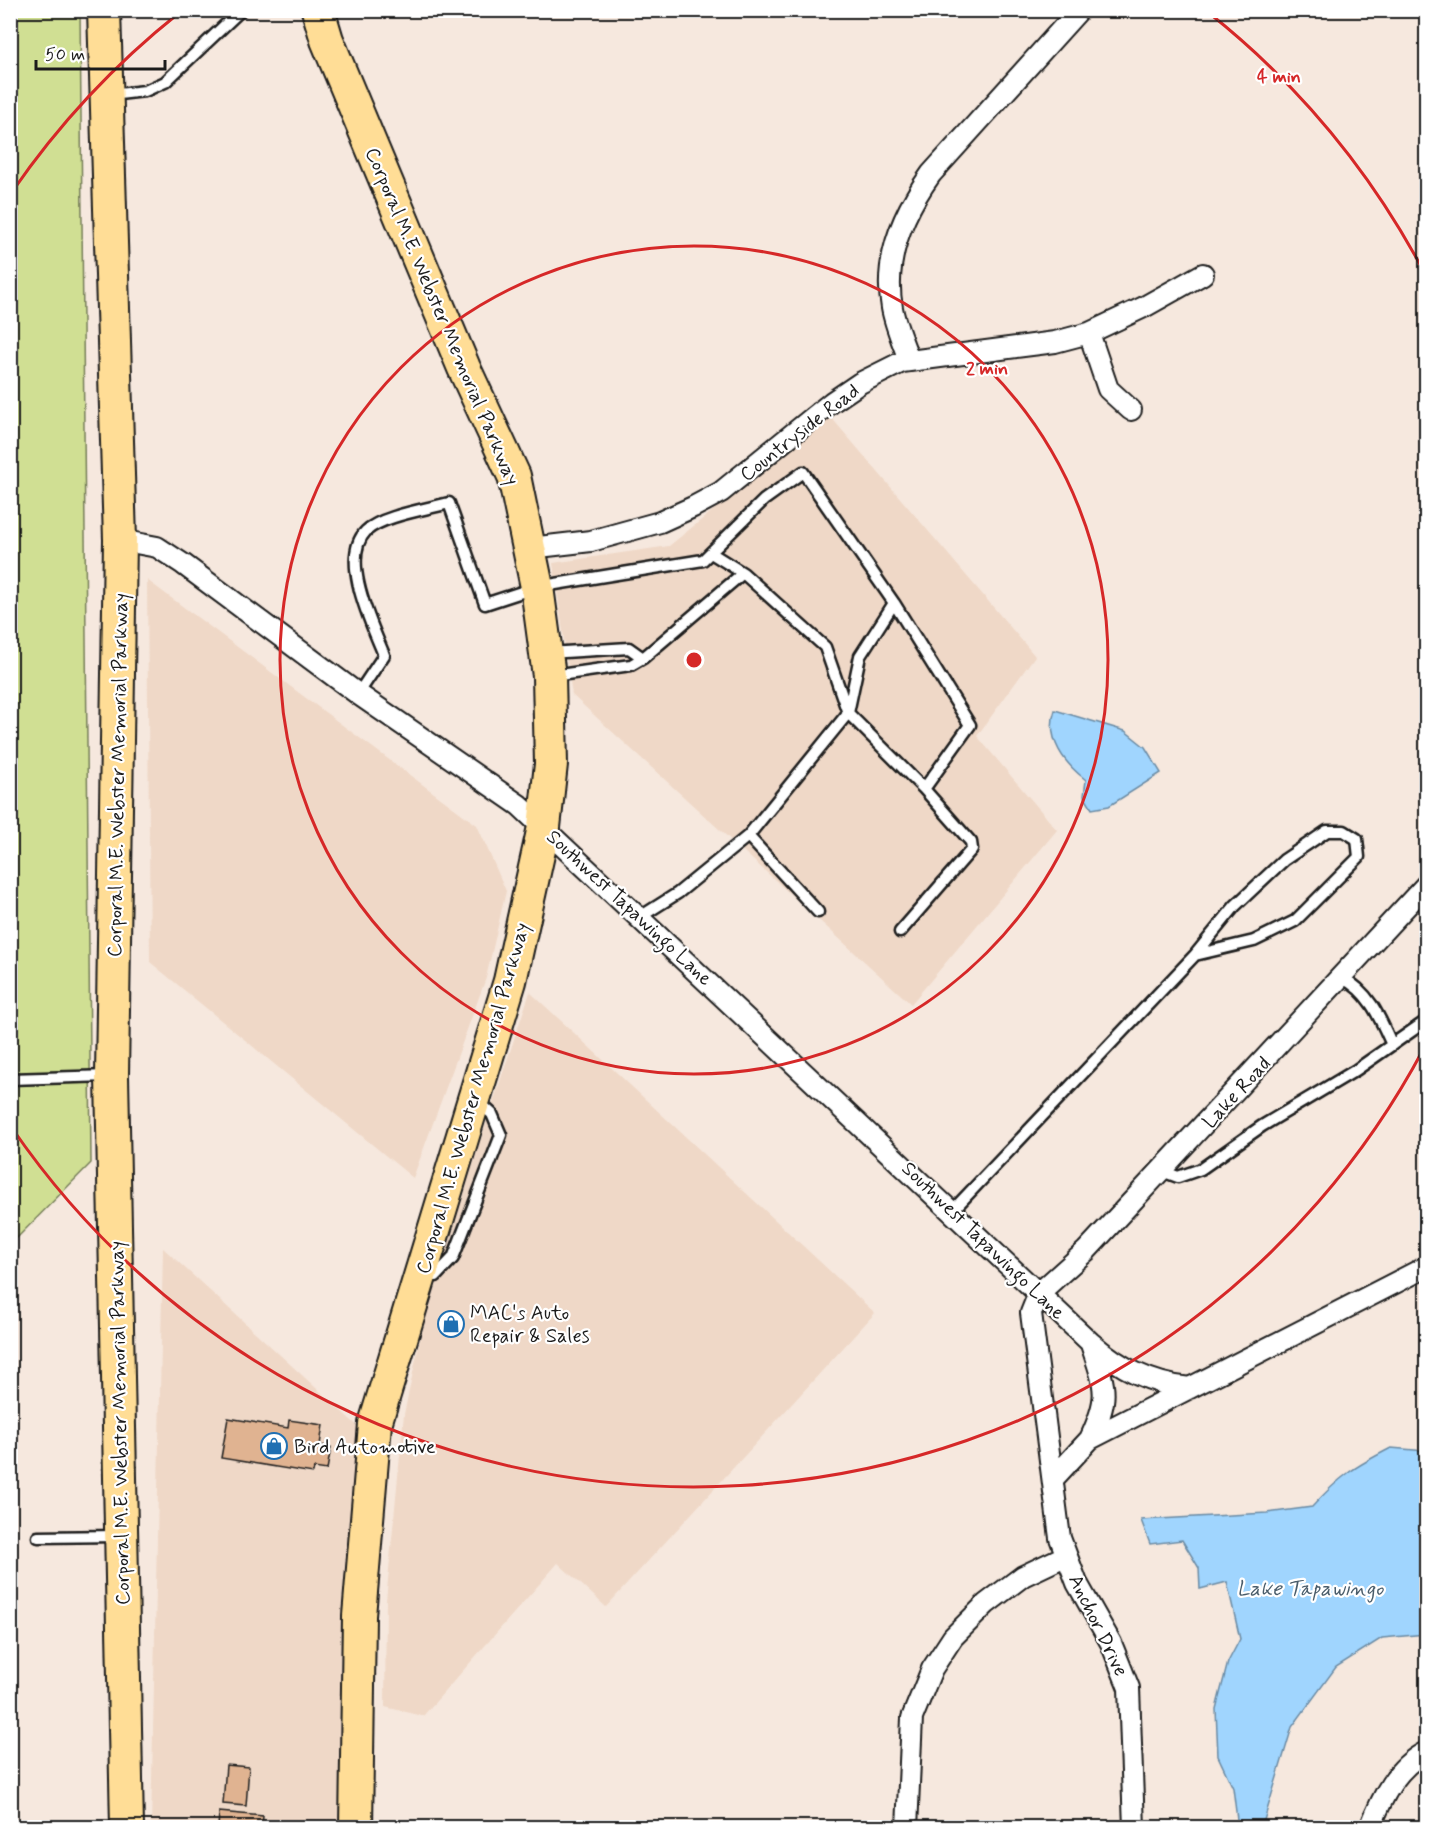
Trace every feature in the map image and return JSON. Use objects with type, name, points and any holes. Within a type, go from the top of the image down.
[{"type":"main road","name":"Corporal M.E. Webster Memorial Parkway","points":[[104,10],[120,540],[112,1076],[127,1827]]},
{"type":"main road","name":"Corporal M.E. Webster Memorial Parkway","points":[[318,10],[327,40],[455,346],[514,476],[537,587],[547,665],[551,764],[544,827],[510,981],[375,1424],[359,1616],[356,1827]]},
{"type":"street","points":[[909,360],[892,309],[889,279],[897,236],[910,203],[931,174],[1079,10]]},
{"type":"street","name":"Countryside Road","points":[[530,548],[591,541],[660,522],[693,507],[721,492],[832,402],[860,383],[909,360],[1055,342],[1089,333],[1203,274]]},
{"type":"street","points":[[1089,333],[1108,389],[1131,410]]},
{"type":"street","name":"Southwest Tapawingo Lane","points":[[120,540],[157,547],[358,694],[519,805],[953,1210],[1090,1342]]},
{"type":"street","name":"Lake Road","points":[[1039,1293],[1086,1251],[1162,1171],[1426,885]]},
{"type":"street","points":[[1090,1439],[1426,1267]]},
{"type":"street","name":"Anchor Drive","points":[[1039,1293],[1031,1313],[1060,1538],[1077,1583],[1111,1643],[1129,1688],[1134,1827]]},
{"type":"street","points":[[1090,1342],[1131,1372],[1168,1386],[1190,1388]]},
{"type":"street","points":[[1053,1479],[1090,1439],[1104,1410],[1106,1390],[1090,1342]]},
{"type":"street","points":[[907,1827],[912,1718],[932,1669],[954,1637],[986,1604],[1023,1576],[1065,1556]]},
{"type":"street","points":[[1370,1827],[1383,1795],[1396,1777],[1413,1759],[1426,1752]]},
{"type":"lane","points":[[106,95],[145,91],[165,82],[241,10]]},
{"type":"lane","points":[[358,694],[384,655],[368,615],[354,561],[357,544],[366,530],[381,522],[449,503],[484,604],[537,587],[703,560],[764,500],[803,472],[894,603],[970,725],[924,789]]},
{"type":"lane","points":[[711,553],[743,573],[825,647],[848,713],[924,789],[971,842],[972,849],[900,932]]},
{"type":"lane","points":[[547,665],[631,665],[644,658],[743,573]]},
{"type":"lane","points":[[640,917],[678,893],[748,836],[848,713],[861,656],[894,603]]},
{"type":"lane","points":[[547,665],[628,648],[644,658]]},
{"type":"lane","points":[[953,1210],[1195,955],[1236,906],[1284,860],[1327,831],[1344,831],[1357,839],[1359,857],[1295,921],[1254,941],[1195,955]]},
{"type":"lane","points":[[748,836],[818,912]]},
{"type":"lane","points":[[1342,978],[1355,986],[1369,1001],[1392,1045]]},
{"type":"lane","points":[[1162,1171],[1178,1177],[1201,1169],[1263,1126],[1356,1070],[1426,1021]]},
{"type":"lane","points":[[10,1079],[112,1076]]},
{"type":"lane","points":[[38,1537],[122,1536]]},
{"type":"shaded area","points":[[830,416],[1035,656],[977,736],[1057,830],[911,1004],[572,695],[553,563],[669,546]]},
{"type":"shaded area","points":[[147,580],[477,825],[506,891],[486,978],[413,1178],[150,962]]},
{"type":"shaded area","points":[[530,992],[875,1313],[606,1607],[558,1563],[423,1716],[385,1707],[386,1601],[404,1414],[425,1317],[444,1248]]},
{"type":"shaded area","points":[[163,1248],[363,1431],[341,1827],[151,1828]]},
{"type":"green space","points":[[11,11],[80,11],[91,1163],[11,1244]]},
{"type":"water","points":[[1055,710],[1125,731],[1145,747],[1161,773],[1109,806],[1092,809],[1084,796],[1086,780],[1064,758],[1055,741],[1053,721]]},
{"type":"water","name":"Lake Tapawingo","points":[[1391,1448],[1426,1451],[1426,1634],[1382,1638],[1336,1667],[1292,1727],[1262,1827],[1238,1827],[1233,1788],[1218,1756],[1216,1709],[1228,1662],[1240,1639],[1227,1582],[1200,1589],[1199,1568],[1182,1540],[1150,1544],[1141,1520],[1267,1513],[1312,1507],[1348,1473]]},
{"type":"building","name":"Bird Automotive","points":[[228,1418],[288,1428],[289,1420],[323,1425],[320,1445],[331,1447],[327,1470],[314,1468],[313,1473],[221,1458]]},
{"type":"building","points":[[226,1765],[249,1767],[246,1806],[223,1804]]},
{"type":"building","points":[[219,1812],[263,1816],[262,1828],[218,1828]]},
{"type":"place","name":"MAC's Auto Repair & Sales","points":[[451,1324]]},
{"type":"place","name":"Bird Automotive","points":[[274,1446]]}]
